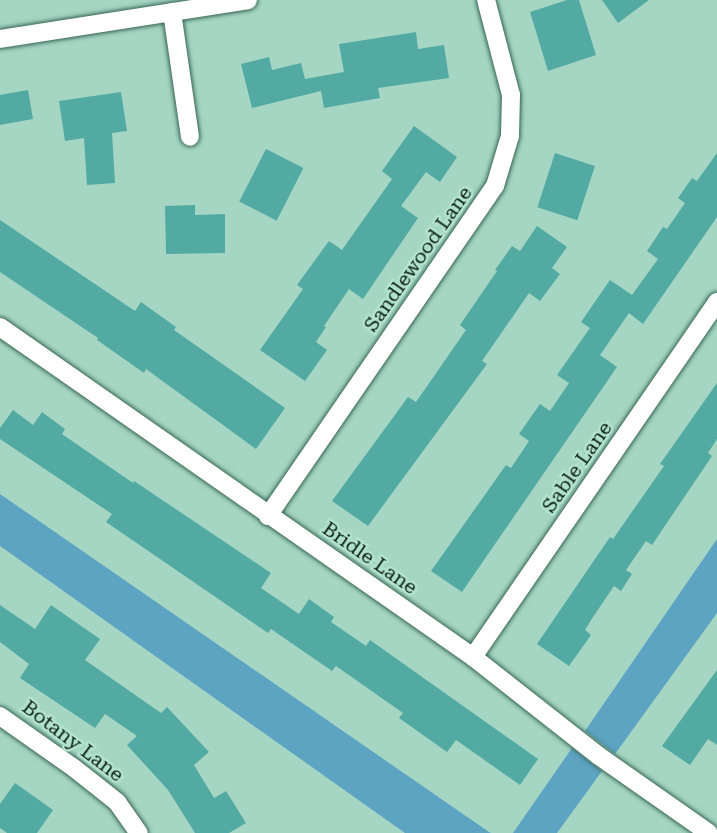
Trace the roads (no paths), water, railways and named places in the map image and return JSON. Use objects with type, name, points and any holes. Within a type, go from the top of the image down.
[{"type":"street","points":[[0,39],[248,0]]},
{"type":"street","name":"Sandlewood Lane","points":[[268,516],[495,186],[510,136],[511,95],[486,0]]},
{"type":"street","points":[[171,12],[190,137]]},
{"type":"street","name":"Sable Lane","points":[[473,657],[717,302]]},
{"type":"street","name":"Bridle Lane","points":[[0,327],[473,657],[599,756],[709,833]]},
{"type":"street","name":"Botany Lane","points":[[0,716],[74,768],[117,802],[139,833]]},
{"type":"water","points":[[0,494],[491,833],[405,833],[0,546]]},
{"type":"water","points":[[717,539],[717,613],[615,754],[585,731]]},
{"type":"water","points":[[572,748],[602,771],[557,833],[513,833]]}]
